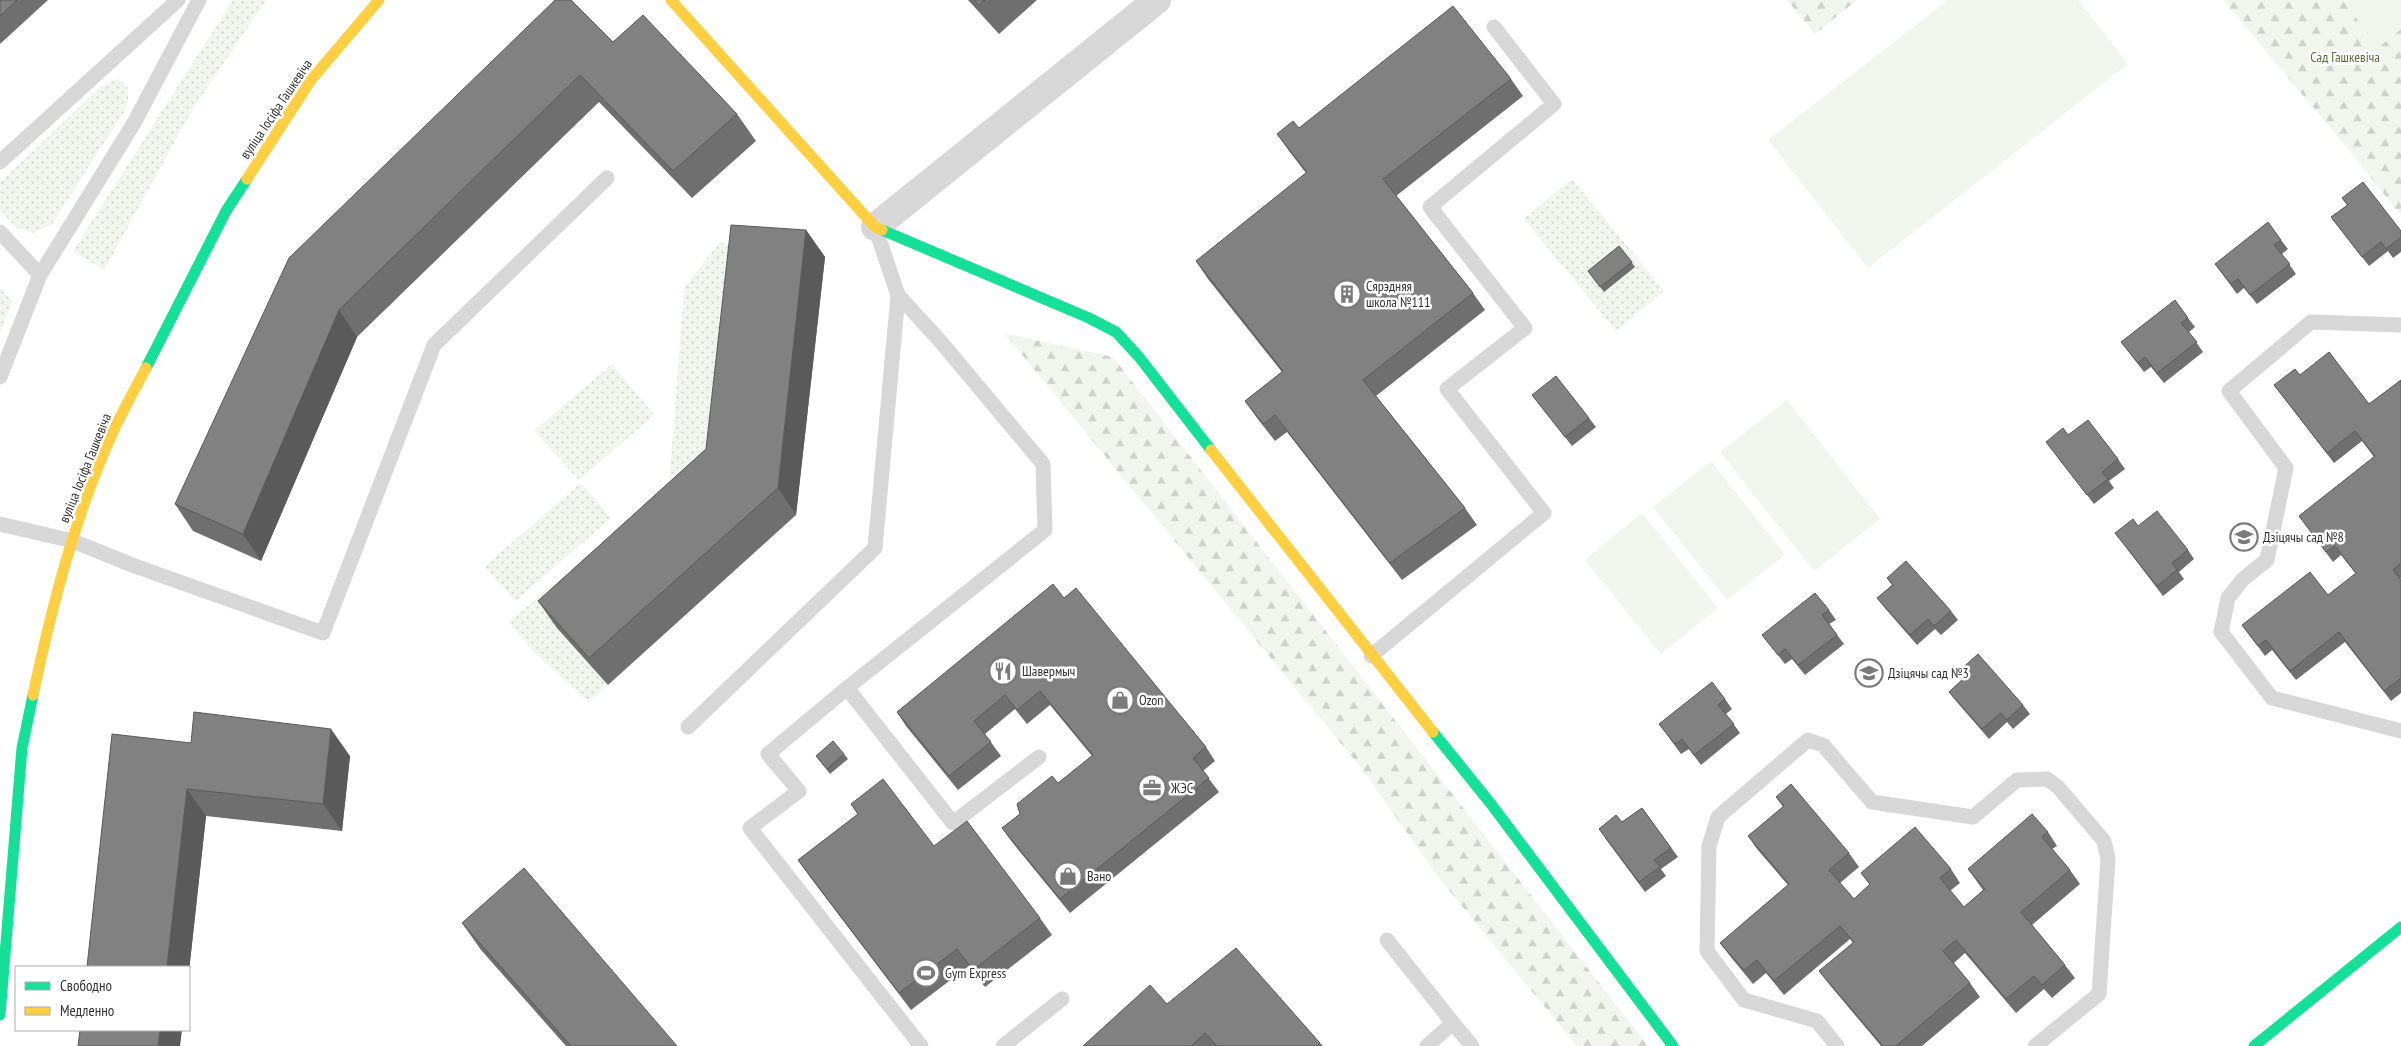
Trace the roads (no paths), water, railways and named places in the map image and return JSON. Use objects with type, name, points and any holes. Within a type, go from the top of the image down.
[{"type":"street","name":"вуліца Іосіфа Гашкевіча","points":[[0,1015],[22,748],[42,654],[73,541],[113,433],[226,211],[311,80],[379,0]]},
{"type":"street","points":[[671,0],[875,227],[1089,318],[1116,332],[1139,357],[1371,656],[1491,804],[1673,1046]]},
{"type":"street","points":[[875,227],[1157,0]]},
{"type":"street","points":[[2254,1046],[2401,927]]},
{"type":"lane","points":[[0,162],[178,0]]},
{"type":"lane","points":[[0,377],[40,274],[134,123],[199,0]]},
{"type":"lane","points":[[1371,656],[1544,513],[1447,389],[1526,328],[1430,207],[1554,104],[1494,27]]},
{"type":"lane","points":[[0,524],[73,541],[132,565],[323,633],[434,345],[607,178]]},
{"type":"lane","points":[[875,227],[898,295],[941,342],[1043,464],[1045,530],[847,688],[768,754],[799,791],[750,828],[920,1046]]},
{"type":"lane","points":[[3,242],[40,274]]},
{"type":"lane","points":[[688,727],[875,548],[898,295]]},
{"type":"lane","points":[[2401,325],[2311,322],[2229,391],[2286,468],[2267,560],[2243,579],[2228,598],[2221,632],[2272,698],[2401,731]]},
{"type":"lane","points":[[847,688],[953,823],[1039,757]]},
{"type":"lane","points":[[1837,1046],[1817,1021],[1744,1000],[1708,951],[1709,846],[1718,817],[1808,740],[1823,745],[1872,802],[1973,816],[2017,780],[2047,779],[2058,787],[2104,841],[2108,860],[2099,994],[2035,1046]]},
{"type":"lane","points":[[1387,940],[1472,1046]]},
{"type":"lane","points":[[1002,1046],[1062,999]]},
{"type":"lane","points":[[1427,1046],[1453,1023]]},
{"type":"place","name":"Сярэдняя школа №111","points":[[1347,294]]},
{"type":"place","name":"Дзіцячы сад №8","points":[[2244,537]]},
{"type":"place","name":"Шавермыч","points":[[1003,671]]},
{"type":"place","name":"Дзіцячы сад №3","points":[[1869,673]]},
{"type":"place","name":"Ozon","points":[[1120,700]]},
{"type":"place","name":"ЖЭС","points":[[1152,788]]},
{"type":"place","name":"Вано","points":[[1068,876]]},
{"type":"place","name":"Gym Express","points":[[926,973]]},
{"type":"park label","name":"Сад Гашкевіча","points":[[2345,57]]}]
